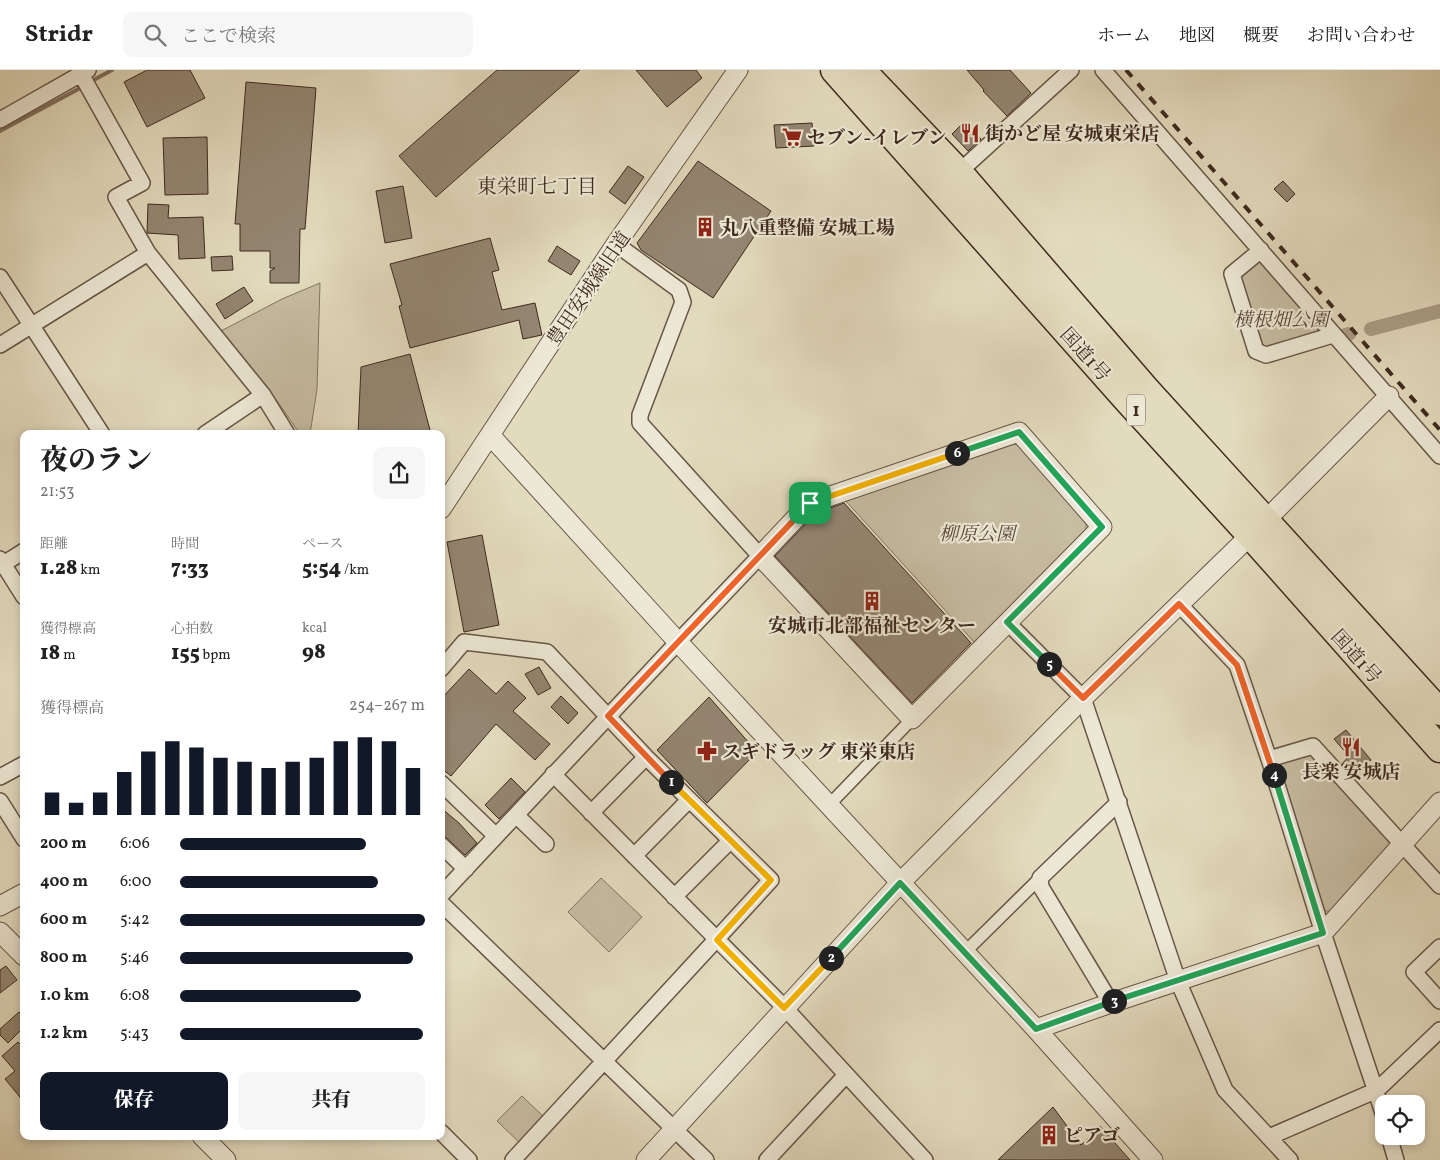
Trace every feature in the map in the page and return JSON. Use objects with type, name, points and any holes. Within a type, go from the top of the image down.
[{"type":"highway","name":"国道1号","points":[[834,70],[1119,391],[1440,712]]},
{"type":"highway","name":"国道1号","points":[[862,70],[960,172],[1146,389],[1440,749]]},
{"type":"street","name":"豊田安城線旧道","points":[[445,502],[616,244],[738,70]]},
{"type":"street","points":[[960,172],[1071,70]]},
{"type":"street","points":[[1103,70],[1440,456]]},
{"type":"street","points":[[0,120],[85,78],[142,183],[116,197],[148,253],[263,395],[285,430]]},
{"type":"street","points":[[616,244],[679,290],[683,302],[640,415],[640,423],[760,556],[912,719]]},
{"type":"street","points":[[1261,250],[1232,274],[1256,351],[1266,355],[1334,335]]},
{"type":"street","points":[[0,345],[148,253]]},
{"type":"street","points":[[0,277],[99,430]]},
{"type":"street","points":[[211,430],[263,395]]},
{"type":"street","points":[[646,1160],[900,883],[1083,698],[1258,528],[1389,396]]},
{"type":"street","points":[[445,891],[810,503],[1019,432],[1102,527],[829,805]]},
{"type":"street","points":[[490,435],[678,642],[1036,1029],[1153,1160]]},
{"type":"street","points":[[20,553],[1,563],[20,591]]},
{"type":"street","points":[[1179,604],[1237,665],[1269,759],[1323,933],[1378,1095]]},
{"type":"street","points":[[1007,622],[1083,698],[1178,981],[1225,1090],[1290,1160]]},
{"type":"street","points":[[445,664],[464,642],[547,652],[646,757],[771,880],[513,1160]]},
{"type":"street","points":[[1269,759],[1314,746],[1440,886]]},
{"type":"street","points":[[591,814],[646,757]]},
{"type":"street","points":[[0,778],[20,766]]},
{"type":"street","points":[[553,774],[784,1008],[925,1160]]},
{"type":"street","points":[[445,787],[496,836]]},
{"type":"street","points":[[634,856],[689,800]]},
{"type":"street","points":[[0,801],[20,833]]},
{"type":"street","points":[[964,952],[1118,802]]},
{"type":"street","points":[[1036,1029],[1111,1002],[1323,933],[1440,802]]},
{"type":"street","points":[[516,815],[546,844]]},
{"type":"street","points":[[674,897],[730,841]]},
{"type":"street","points":[[445,849],[466,868]]},
{"type":"street","points":[[1040,878],[1040,887],[1111,1002]]},
{"type":"street","points":[[0,906],[20,895]]},
{"type":"street","points":[[445,907],[706,1160]]},
{"type":"street","points":[[0,932],[20,952]]},
{"type":"street","points":[[1440,947],[1414,972],[1440,1001]]},
{"type":"street","points":[[1269,1137],[1377,1090],[1440,1030]]},
{"type":"street","points":[[767,1160],[846,1076]]},
{"type":"street","points":[[445,1136],[469,1160]]},
{"type":"street","points":[[212,1140],[226,1160]]},
{"type":"street","points":[[1392,1145],[1396,1160]]},
{"type":"green space","name":"横根畑公園","points":[[1264,261],[1319,326],[1315,336],[1270,349],[1263,345],[1241,275],[1255,262]]},
{"type":"green space","points":[[320,283],[317,389],[311,430],[297,430],[268,388],[221,331],[282,299]]},
{"type":"green space","name":"柳原公園","points":[[1011,443],[1018,445],[1086,523],[1086,530],[974,642],[844,499]]},
{"type":"green space","points":[[1309,752],[1390,838],[1392,846],[1332,912],[1322,910],[1277,768],[1279,762]]},
{"type":"green space","points":[[601,878],[642,917],[609,952],[568,912]]},
{"type":"green space","points":[[522,1096],[549,1122],[525,1148],[497,1121]]},
{"type":"building","points":[[147,70],[190,70],[205,98],[147,127],[124,82]]},
{"type":"building","points":[[497,70],[580,70],[436,197],[399,156]]},
{"type":"building","points":[[636,70],[696,70],[702,78],[667,107]]},
{"type":"building","points":[[967,70],[1010,70],[1031,93],[1007,116],[983,91]]},
{"type":"building","points":[[246,82],[316,88],[305,229],[300,229],[299,283],[270,283],[270,271],[275,268],[270,268],[270,251],[240,251],[240,224],[235,224]]},
{"type":"building","points":[[964,122],[981,139],[968,151],[952,134]]},
{"type":"building","points":[[812,123],[814,146],[776,148],[774,125]]},
{"type":"building","points":[[207,137],[208,194],[165,195],[163,138]]},
{"type":"building","name":"丸八重整備 安城工場","points":[[698,161],[771,211],[713,298],[641,250],[637,243]]},
{"type":"building","points":[[628,166],[644,177],[625,204],[609,192]]},
{"type":"building","points":[[1283,181],[1295,194],[1287,202],[1274,189]]},
{"type":"building","points":[[403,186],[412,238],[385,243],[376,191]]},
{"type":"building","points":[[148,204],[169,205],[168,218],[203,217],[205,258],[179,259],[178,235],[147,233]]},
{"type":"building","points":[[490,238],[499,270],[492,272],[502,310],[535,303],[542,335],[523,339],[519,320],[410,348],[399,306],[402,305],[390,264]]},
{"type":"building","points":[[557,246],[580,261],[571,275],[548,261]]},
{"type":"building","points":[[232,256],[233,270],[212,271],[211,257]]},
{"type":"building","points":[[244,287],[253,301],[225,319],[216,304]]},
{"type":"building","points":[[410,354],[430,430],[358,430],[361,367]]},
{"type":"building","name":"安城市北部福祉センター","points":[[844,503],[971,643],[912,703],[775,556],[816,513]]},
{"type":"building","points":[[482,535],[499,625],[464,632],[447,542]]},
{"type":"building","points":[[539,667],[551,688],[538,695],[525,674]]},
{"type":"building","points":[[469,669],[496,694],[508,681],[526,698],[513,711],[550,744],[535,760],[496,724],[451,776],[445,771],[445,695]]},
{"type":"building","points":[[561,696],[578,713],[568,724],[551,707]]},
{"type":"building","name":"スギドラッグ 東栄東店","points":[[709,697],[757,752],[707,803],[657,750]]},
{"type":"building","name":"長楽 安城店","points":[[1346,730],[1371,760],[1353,776],[1342,764],[1349,756],[1334,739]]},
{"type":"building","points":[[511,778],[525,792],[499,819],[485,805]]},
{"type":"building","points":[[445,811],[459,823],[477,843],[465,855],[445,837]]},
{"type":"building","points":[[6,966],[17,980],[0,993],[0,970]]},
{"type":"building","points":[[19,1012],[20,1031],[8,1043],[0,1035],[0,1029]]},
{"type":"building","points":[[18,1042],[20,1044],[20,1097],[5,1079],[15,1071],[2,1056]]},
{"type":"building","name":"ピアゴ","points":[[1053,1107],[1081,1145],[1100,1126],[1130,1160],[998,1160]]},
{"type":"waterway","points":[[90,82],[112,70]]},
{"type":"waterway","points":[[0,131],[84,86]]},
{"type":"waterway","points":[[1371,329],[1440,311]]},
{"type":"waterway","points":[[1343,336],[1349,334]]},
{"type":"railway","points":[[1126,70],[1440,430]]},
{"type":"place","name":"街かど屋 安城東栄店","points":[[970,133]]},
{"type":"place","name":"セブン-イレブン","points":[[792,137]]},
{"type":"place","name":"丸八重整備 安城工場","points":[[705,227]]},
{"type":"place","name":"安城市北部福祉センター","points":[[872,601]]},
{"type":"place","name":"長楽 安城店","points":[[1351,747]]},
{"type":"place","name":"スギドラッグ 東栄東店","points":[[707,751]]},
{"type":"place","name":"ピアゴ","points":[[1049,1135]]},
{"type":"district","name":"東栄町七丁目","points":[[537,186]]},
{"type":"route","points":[[1019,432],[1102,527],[1007,622],[1083,698],[1179,604],[1237,665],[1269,759],[1323,933],[1111,1002],[1036,1029],[900,883],[784,1008],[717,940],[771,880],[646,757],[608,716],[810,503],[1019,432]]}]
